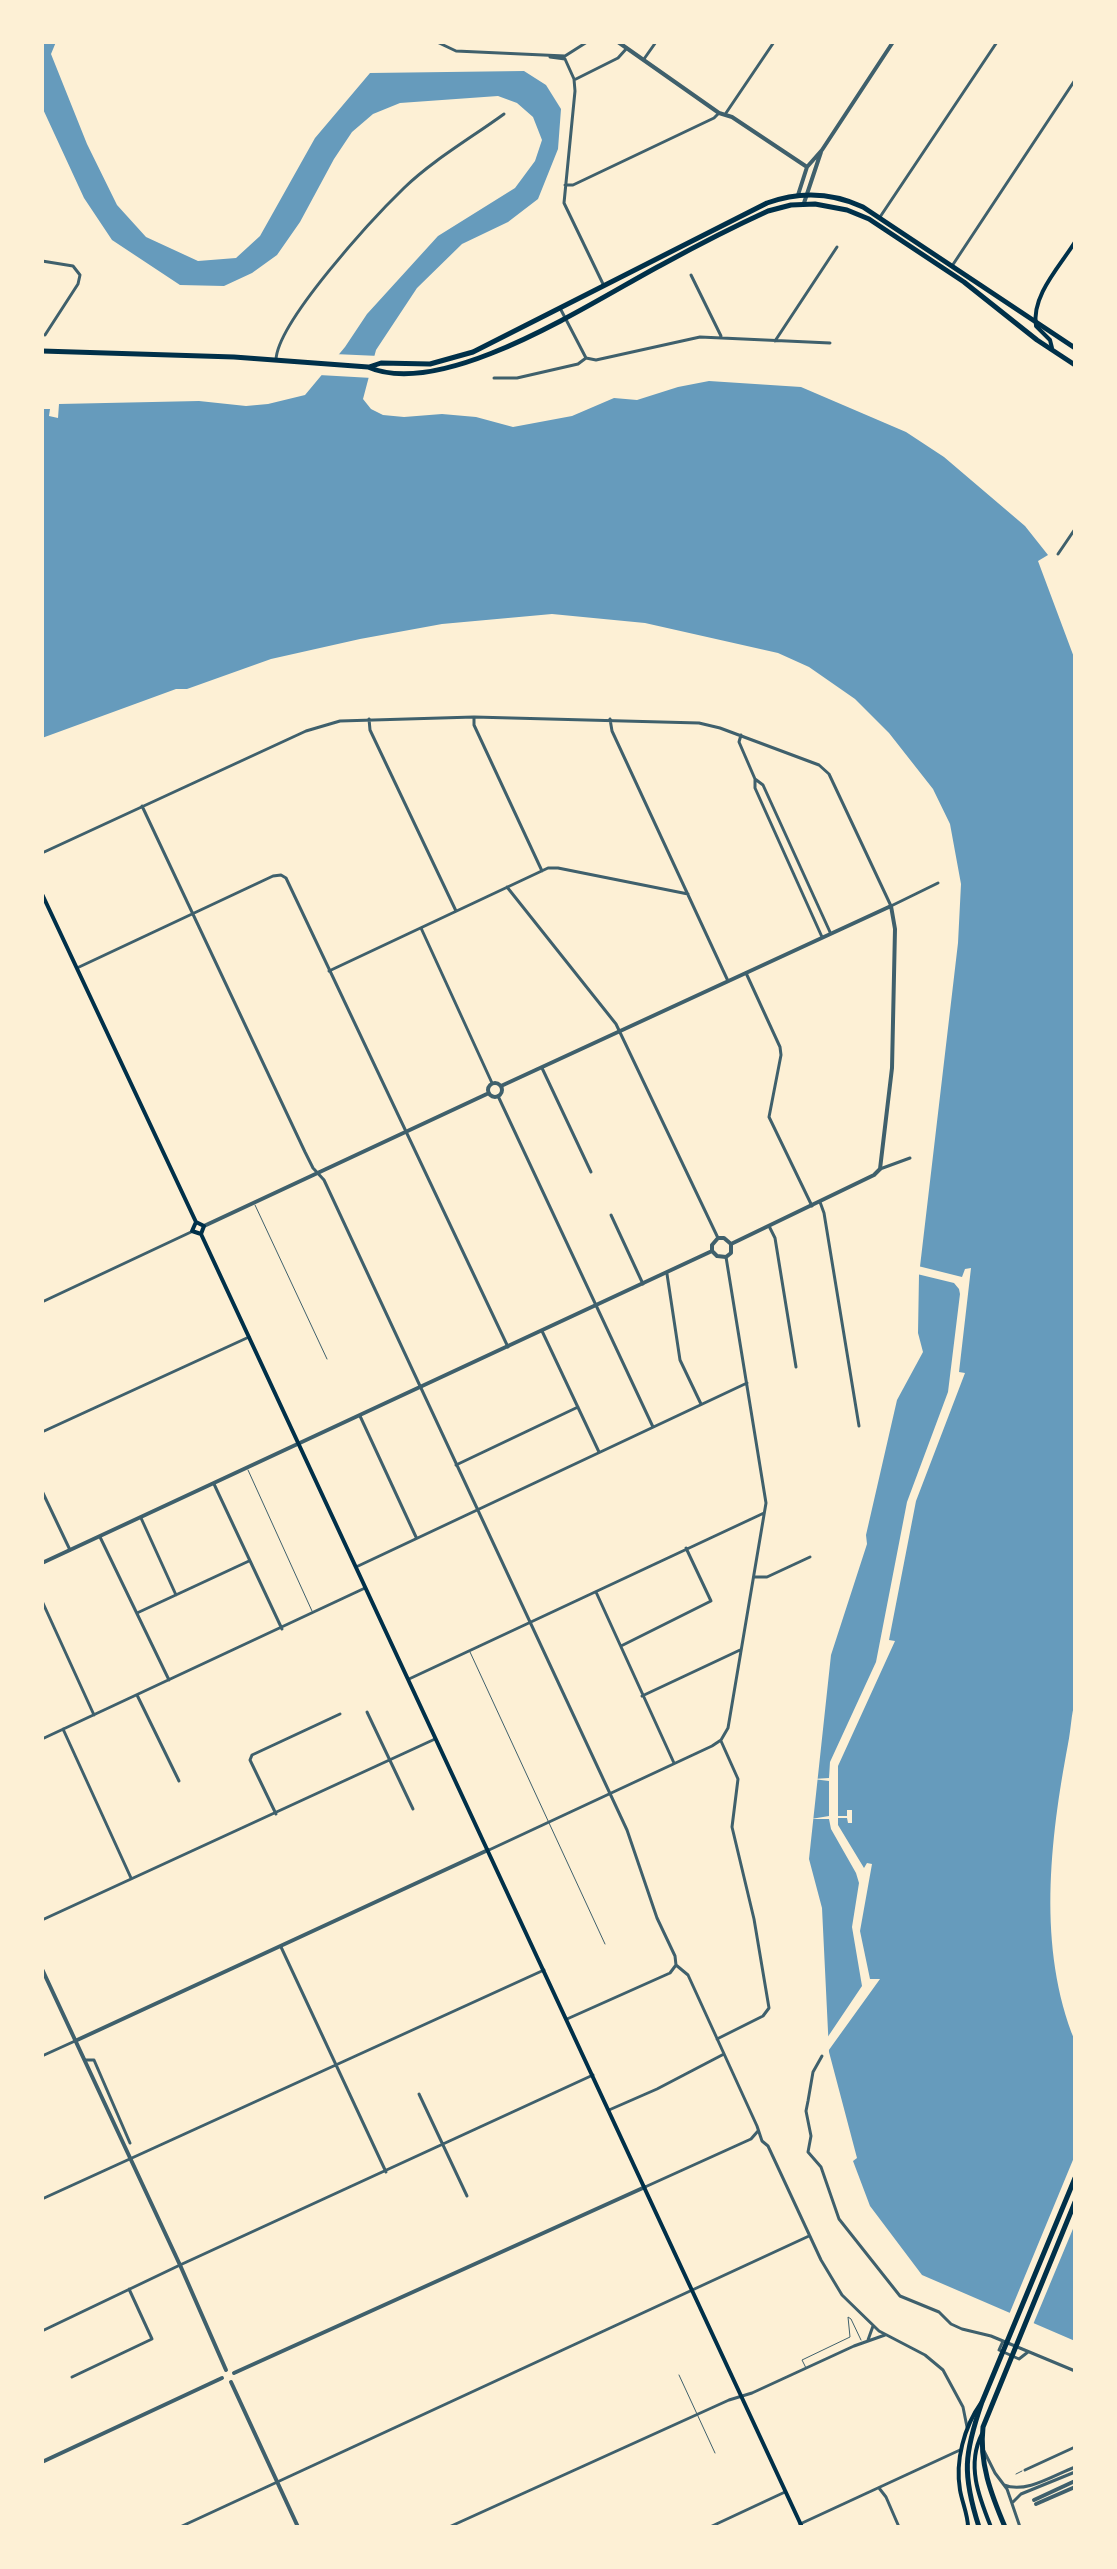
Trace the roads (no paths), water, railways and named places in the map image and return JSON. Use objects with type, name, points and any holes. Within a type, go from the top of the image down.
[{"type":"main road","points":[[42,351],[276,360],[368,367],[430,364],[462,357],[767,203],[808,194],[849,201],[880,217],[1075,348]]},
{"type":"main road","points":[[368,367],[380,373],[422,373],[463,364],[565,318],[755,217],[804,203],[835,207],[869,219],[964,282],[1075,365]]},
{"type":"main road","points":[[1053,351],[1050,340],[1040,332],[1035,321],[1039,299],[1075,242]]},
{"type":"main road","points":[[42,894],[196,1222],[204,1226],[201,1234],[801,2525]]},
{"type":"main road","points":[[196,1222],[192,1231],[201,1234]]},
{"type":"main road","points":[[979,2527],[967,2486],[966,2458],[970,2437],[982,2401],[1075,2178]]},
{"type":"main road","points":[[991,2527],[979,2495],[974,2469],[976,2447],[1075,2202]]},
{"type":"main road","points":[[969,2526],[959,2485],[962,2448],[967,2427],[982,2401]]},
{"type":"main road","points":[[983,2432],[987,2481],[1005,2527]]},
{"type":"street","points":[[437,42],[456,51],[558,54],[565,58],[574,80],[564,203],[604,286]]},
{"type":"street","points":[[565,58],[587,42]]},
{"type":"street","points":[[618,42],[719,113],[726,113],[807,167]]},
{"type":"street","points":[[644,59],[656,42]]},
{"type":"street","points":[[726,113],[774,42]]},
{"type":"street","points":[[798,195],[807,167],[822,150],[893,42]]},
{"type":"street","points":[[880,217],[997,42]]},
{"type":"street","points":[[574,80],[618,59],[627,48]]},
{"type":"street","points":[[952,266],[1075,80]]},
{"type":"street","points":[[565,185],[573,185],[719,113]]},
{"type":"street","points":[[276,360],[279,343],[322,278],[402,189],[504,114]]},
{"type":"street","points":[[804,203],[822,150]]},
{"type":"street","points":[[775,341],[837,247]]},
{"type":"street","points":[[42,261],[71,265],[80,275],[78,284],[44,336]]},
{"type":"street","points":[[691,275],[722,337]]},
{"type":"street","points":[[560,308],[586,358]]},
{"type":"street","points":[[494,378],[517,378],[578,364],[586,358],[596,360],[700,337],[830,343]]},
{"type":"street","points":[[1058,554],[1075,529]]},
{"type":"street","points":[[474,717],[474,725],[542,871]]},
{"type":"street","points":[[43,854],[306,731],[340,721],[474,717],[610,719],[699,723],[741,735],[825,769],[891,906],[895,929],[892,1068],[880,1169]]},
{"type":"street","points":[[369,719],[370,730],[456,911]]},
{"type":"street","points":[[610,719],[612,731],[729,981]]},
{"type":"street","points":[[741,735],[739,742],[755,779],[755,788],[822,937]]},
{"type":"street","points":[[755,779],[763,785],[831,933]]},
{"type":"street","points":[[142,806],[305,1152],[322,1177],[610,1793],[633,1845],[657,1918],[675,1956],[676,1965],[670,1973],[567,2019]]},
{"type":"street","points":[[329,971],[542,871],[558,868],[688,894]]},
{"type":"street","points":[[77,968],[273,876],[283,875],[289,881],[508,1347]]},
{"type":"street","points":[[501,1086],[938,883]]},
{"type":"street","points":[[507,887],[621,1031],[718,1238]]},
{"type":"street","points":[[421,928],[492,1083]]},
{"type":"street","points":[[746,973],[780,1047],[769,1117],[812,1206]]},
{"type":"street","points":[[542,1068],[591,1172]]},
{"type":"street","points":[[492,1083],[501,1086]]},
{"type":"street","points":[[492,1083],[489,1093],[498,1096]]},
{"type":"street","points":[[498,1096],[501,1086]]},
{"type":"street","points":[[204,1226],[489,1093]]},
{"type":"street","points":[[498,1096],[653,1427]]},
{"type":"street","points":[[731,1244],[874,1175],[880,1169],[910,1158]]},
{"type":"street","points":[[820,1202],[859,1426]]},
{"type":"street","points":[[611,1215],[643,1284]]},
{"type":"street","points":[[769,1226],[775,1238],[796,1367]]},
{"type":"street","points":[[42,1302],[192,1231]]},
{"type":"street","points":[[718,1238],[727,1239],[731,1244],[732,1250],[726,1257]]},
{"type":"street","points":[[712,1251],[713,1243],[718,1238]]},
{"type":"street","points":[[712,1251],[717,1256],[726,1257]]},
{"type":"street","points":[[42,1563],[712,1251]]},
{"type":"street","points":[[42,2056],[721,1740],[728,1728],[765,1512],[726,1257]]},
{"type":"street","points":[[667,1273],[680,1360],[701,1404]]},
{"type":"street","points":[[542,1331],[599,1452]]},
{"type":"street","points":[[42,1432],[249,1337]]},
{"type":"street","points":[[356,1567],[747,1383]]},
{"type":"street","points":[[456,1465],[578,1407]]},
{"type":"street","points":[[360,1416],[416,1537]]},
{"type":"street","points":[[214,1484],[282,1629]]},
{"type":"street","points":[[42,1491],[70,1550]]},
{"type":"street","points":[[409,1679],[765,1512]]},
{"type":"street","points":[[141,1518],[176,1595]]},
{"type":"street","points":[[100,1537],[169,1680]]},
{"type":"street","points":[[621,1646],[711,1601],[686,1548]]},
{"type":"street","points":[[755,1577],[767,1577],[810,1557]]},
{"type":"street","points":[[137,1613],[249,1561]]},
{"type":"street","points":[[42,1739],[366,1587]]},
{"type":"street","points":[[595,1592],[674,1763]]},
{"type":"street","points":[[42,1601],[94,1715]]},
{"type":"street","points":[[642,1696],[742,1649]]},
{"type":"street","points":[[137,1695],[179,1781]]},
{"type":"street","points":[[367,1712],[413,1809]]},
{"type":"street","points":[[276,1814],[250,1760],[252,1755],[340,1714]]},
{"type":"street","points":[[63,1729],[131,1878]]},
{"type":"street","points":[[42,1920],[436,1739]]},
{"type":"street","points":[[717,2039],[763,2016],[769,2008],[754,1919],[732,1827],[738,1779],[721,1740]]},
{"type":"street","points":[[281,1946],[386,2172]]},
{"type":"street","points":[[676,1965],[688,1974],[762,2141]]},
{"type":"street","points":[[42,1969],[226,2370],[234,2373],[751,2139],[758,2131]]},
{"type":"street","points":[[42,2199],[544,1970]]},
{"type":"street","points":[[609,2110],[724,2054]]},
{"type":"street","points":[[822,2056],[813,2072],[806,2111],[811,2136],[808,2152],[821,2167],[839,2219],[900,2296],[939,2312],[951,2324],[962,2329],[1003,2341],[1075,2371]]},
{"type":"street","points":[[84,2060],[94,2060],[130,2143]]},
{"type":"street","points":[[42,2331],[593,2075]]},
{"type":"street","points":[[419,2094],[467,2196]]},
{"type":"street","points":[[751,2139],[767,2145],[809,2236],[842,2295],[885,2335],[925,2355],[943,2370],[963,2407],[967,2427]]},
{"type":"street","points":[[180,2527],[809,2236]]},
{"type":"street","points":[[72,2377],[152,2339],[129,2289]]},
{"type":"street","points":[[868,2340],[873,2326]]},
{"type":"street","points":[[449,2527],[697,2414],[885,2335]]},
{"type":"street","points":[[1003,2341],[999,2350],[1019,2359],[1028,2352]]},
{"type":"street","points":[[42,2462],[222,2378],[226,2370]]},
{"type":"street","points":[[231,2382],[234,2373]]},
{"type":"street","points":[[222,2378],[231,2382],[298,2527]]},
{"type":"street","points":[[1025,2470],[1075,2447]]},
{"type":"street","points":[[801,2525],[962,2448]]},
{"type":"street","points":[[982,2448],[1012,2503],[1020,2527]]},
{"type":"street","points":[[1001,2482],[1008,2487],[1021,2488],[1075,2469]]},
{"type":"street","points":[[1012,2503],[1021,2494],[1075,2469]]},
{"type":"street","points":[[1035,2502],[1075,2484]]},
{"type":"street","points":[[879,2488],[899,2527]]},
{"type":"street","points":[[710,2527],[785,2492]]},
{"type":"lane","points":[[254,1203],[327,1359]]},
{"type":"lane","points":[[247,1469],[313,1614]]},
{"type":"lane","points":[[469,1649],[605,1944]]},
{"type":"lane","points":[[806,2369],[802,2360],[851,2336],[848,2317],[862,2343]]},
{"type":"lane","points":[[679,2375],[715,2453]]},
{"type":"lane","points":[[1016,2474],[1025,2470]]},
{"type":"water","points":[[42,42],[56,42],[51,54],[87,144],[117,205],[146,237],[198,261],[236,258],[260,236],[315,138],[370,73],[524,71],[546,85],[561,109],[558,149],[538,199],[508,222],[462,244],[417,288],[376,350],[363,399],[371,409],[383,415],[404,417],[442,414],[476,417],[513,427],[572,416],[614,398],[637,400],[709,381],[801,387],[906,432],[944,457],[1025,526],[1048,555],[1038,561],[1075,660],[1075,1702],[1056,1818],[1050,1894],[1055,1969],[1075,2041],[1075,2341],[922,2275],[870,2206],[853,2161],[857,2158],[829,2052],[822,1908],[809,1859],[831,1655],[867,1544],[866,1535],[897,1400],[923,1352],[918,1333],[919,1275],[958,943],[961,884],[950,824],[933,789],[889,733],[855,699],[809,667],[778,653],[645,623],[552,614],[442,624],[271,659],[187,689],[176,689],[42,738],[42,409],[50,409],[49,416],[58,418],[59,404],[199,401],[246,406],[305,395],[345,347],[367,314],[438,236],[515,188],[535,161],[542,140],[533,117],[517,103],[498,96],[400,103],[373,114],[352,132],[300,222],[277,255],[252,273],[224,286],[180,285],[112,240],[84,198],[42,107]]}]
